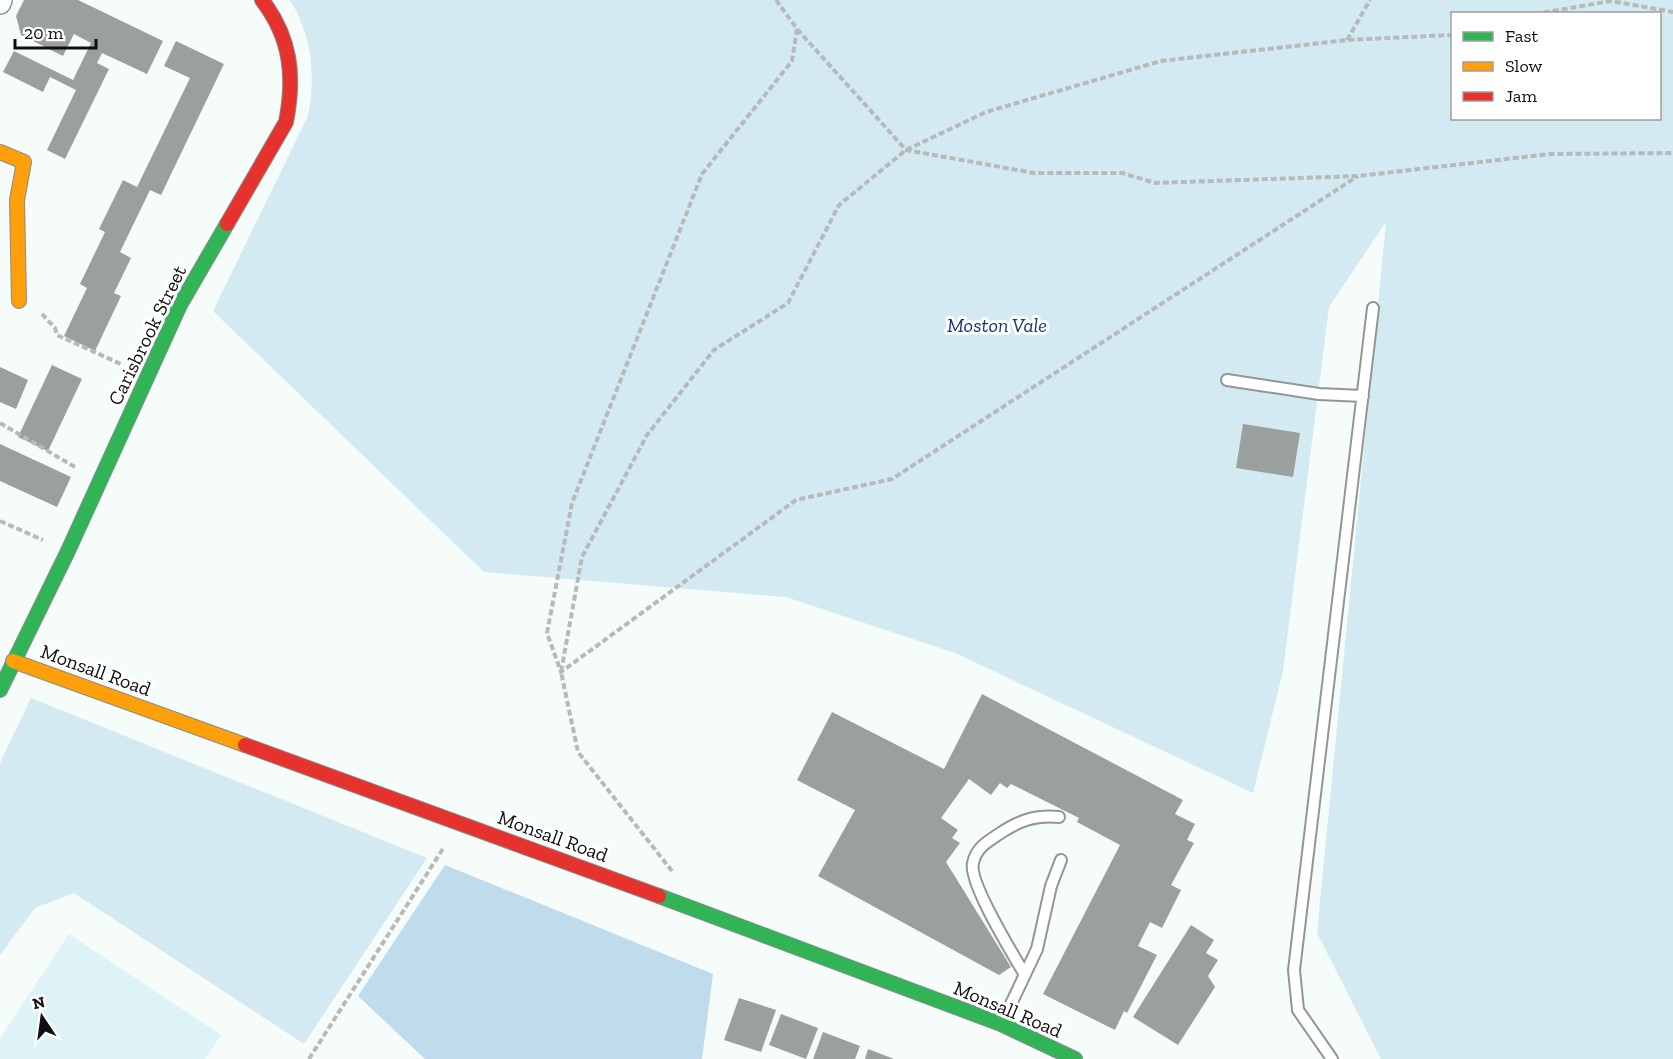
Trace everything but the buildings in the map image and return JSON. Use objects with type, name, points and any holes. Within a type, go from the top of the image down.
[{"type":"street","name":"Carisbrook Street","points":[[0,690],[68,551],[146,375],[180,305],[286,122],[291,98],[291,61],[281,27],[262,0]]},
{"type":"street","points":[[0,152],[24,162],[17,201],[19,301]]},
{"type":"street","name":"Monsall Road","points":[[13,661],[1001,1024],[1075,1059]]},
{"type":"lane","points":[[1332,1059],[1298,1010],[1294,970],[1373,308]]},
{"type":"lane","points":[[1227,380],[1319,394],[1363,396]]},
{"type":"lane","points":[[1025,975],[992,916],[975,880],[972,865],[979,847],[1023,819],[1040,816],[1059,817]]},
{"type":"lane","points":[[1001,1024],[1037,949],[1051,886],[1061,860]]},
{"type":"path","points":[[776,0],[797,29],[906,150],[1034,173],[1122,173],[1155,183],[1358,176],[1550,154],[1673,153]]},
{"type":"path","points":[[1347,40],[1370,0]]},
{"type":"path","points":[[1548,12],[1611,2],[1673,12]]},
{"type":"path","points":[[673,872],[578,752],[561,672],[547,633],[573,503],[702,174],[792,61],[797,29]]},
{"type":"path","points":[[561,672],[582,557],[647,435],[714,350],[788,303],[839,205],[906,150],[986,112],[1161,61],[1347,40],[1451,35]]},
{"type":"path","points":[[561,672],[796,500],[892,480],[1358,176]]},
{"type":"path","points":[[19,301],[48,318],[57,335],[146,375]]},
{"type":"path","points":[[0,423],[99,481]]},
{"type":"path","points":[[0,521],[68,551]]},
{"type":"path","points":[[309,1059],[459,823]]},
{"type":"green space","name":"Moston Vale","points":[[290,0],[1673,0],[1673,1059],[1381,1059],[1317,933],[1386,222],[1329,307],[1283,671],[1253,793],[955,653],[786,597],[484,572],[213,311],[308,116],[312,71],[303,27]]},
{"type":"green space","points":[[31,698],[427,858],[304,1044],[74,893],[35,908],[0,955],[0,763]]},
{"type":"shaded area","points":[[445,865],[713,974],[702,1059],[425,1059],[358,996]]},
{"type":"shaded area","points":[[69,934],[221,1035],[205,1059],[0,1059],[0,1038]]},
{"type":"traffic: fast","points":[[0,690],[68,551],[180,305],[227,224]]},
{"type":"traffic: fast","points":[[659,896],[1001,1024],[1075,1059]]},
{"type":"traffic: slow","points":[[0,152],[24,162],[17,200],[19,301]]},
{"type":"traffic: slow","points":[[13,661],[245,745]]},
{"type":"traffic: jam","points":[[227,224],[286,122],[289,105],[290,73],[285,43],[272,14],[262,0]]},
{"type":"traffic: jam","points":[[245,745],[659,896]]}]
